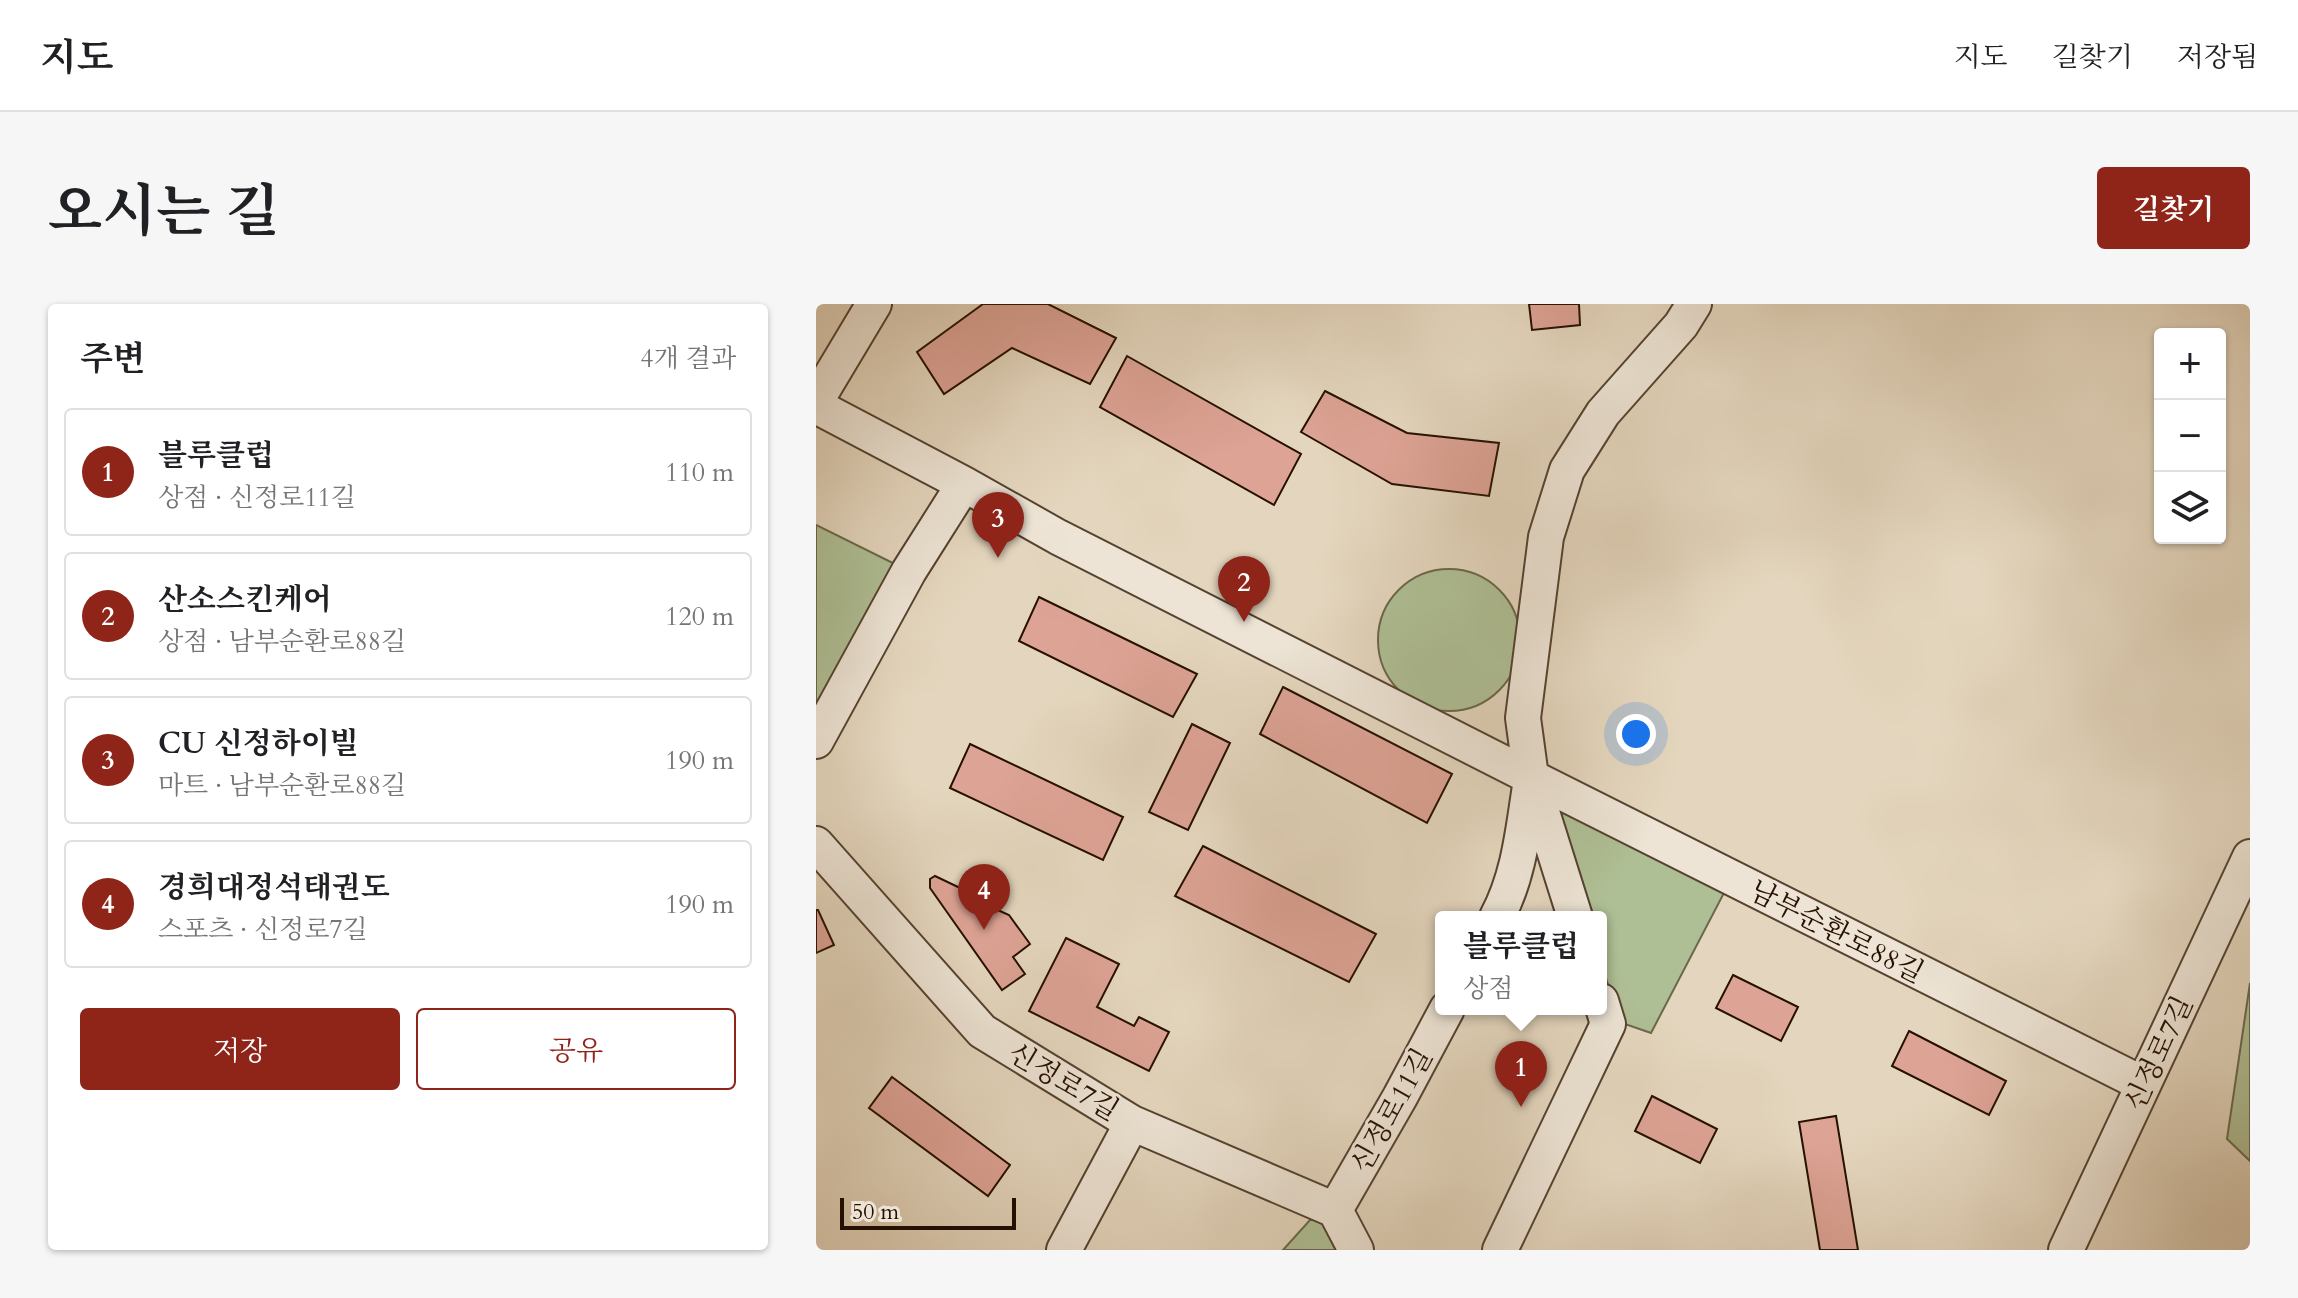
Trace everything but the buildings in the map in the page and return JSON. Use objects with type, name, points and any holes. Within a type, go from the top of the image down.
[{"type":"street","points":[[816,741],[909,571],[964,484],[816,404],[874,304]]},
{"type":"street","points":[[1573,911],[1531,777],[1523,718],[1546,537],[1567,470],[1603,413],[1681,325],[1694,304]]},
{"type":"street","name":"남부순환로88길","points":[[964,484],[1058,537],[2143,1084]]},
{"type":"street","points":[[1500,911],[1520,855],[1531,777]]},
{"type":"street","name":"신정로7길","points":[[816,844],[982,1031],[1132,1123],[1335,1210]]},
{"type":"street","name":"신정로7길","points":[[2066,1250],[2250,857]]},
{"type":"street","name":"신정로11길","points":[[1335,1210],[1444,1015]]},
{"type":"street","points":[[1500,1250],[1604,1015]]},
{"type":"street","points":[[1064,1250],[1132,1123]]},
{"type":"street","points":[[1335,1210],[1356,1250]]},
{"type":"green space","points":[[816,525],[909,571],[816,741]]},
{"type":"green space","points":[[1449,569],[1476,575],[1499,590],[1514,613],[1520,640],[1514,667],[1499,690],[1476,705],[1449,711],[1422,705],[1399,690],[1384,667],[1378,640],[1384,613],[1399,590],[1422,575]]},
{"type":"green space","points":[[1555,802],[1725,891],[1651,1033],[1619,1022],[1607,981],[1607,911],[1586,911]]},
{"type":"green space","points":[[2250,983],[2250,1161],[2227,1139]]},
{"type":"green space","points":[[1310,1220],[1332,1220],[1347,1250],[1283,1250]]},
{"type":"place","name":"CU 신정하이빌","points":[[998,558]]},
{"type":"place","name":"산소스킨케어","points":[[1244,622]]},
{"type":"place","name":"경희대정석태권도","points":[[984,930]]},
{"type":"place","name":"블루클럽","points":[[1521,1107]]}]
